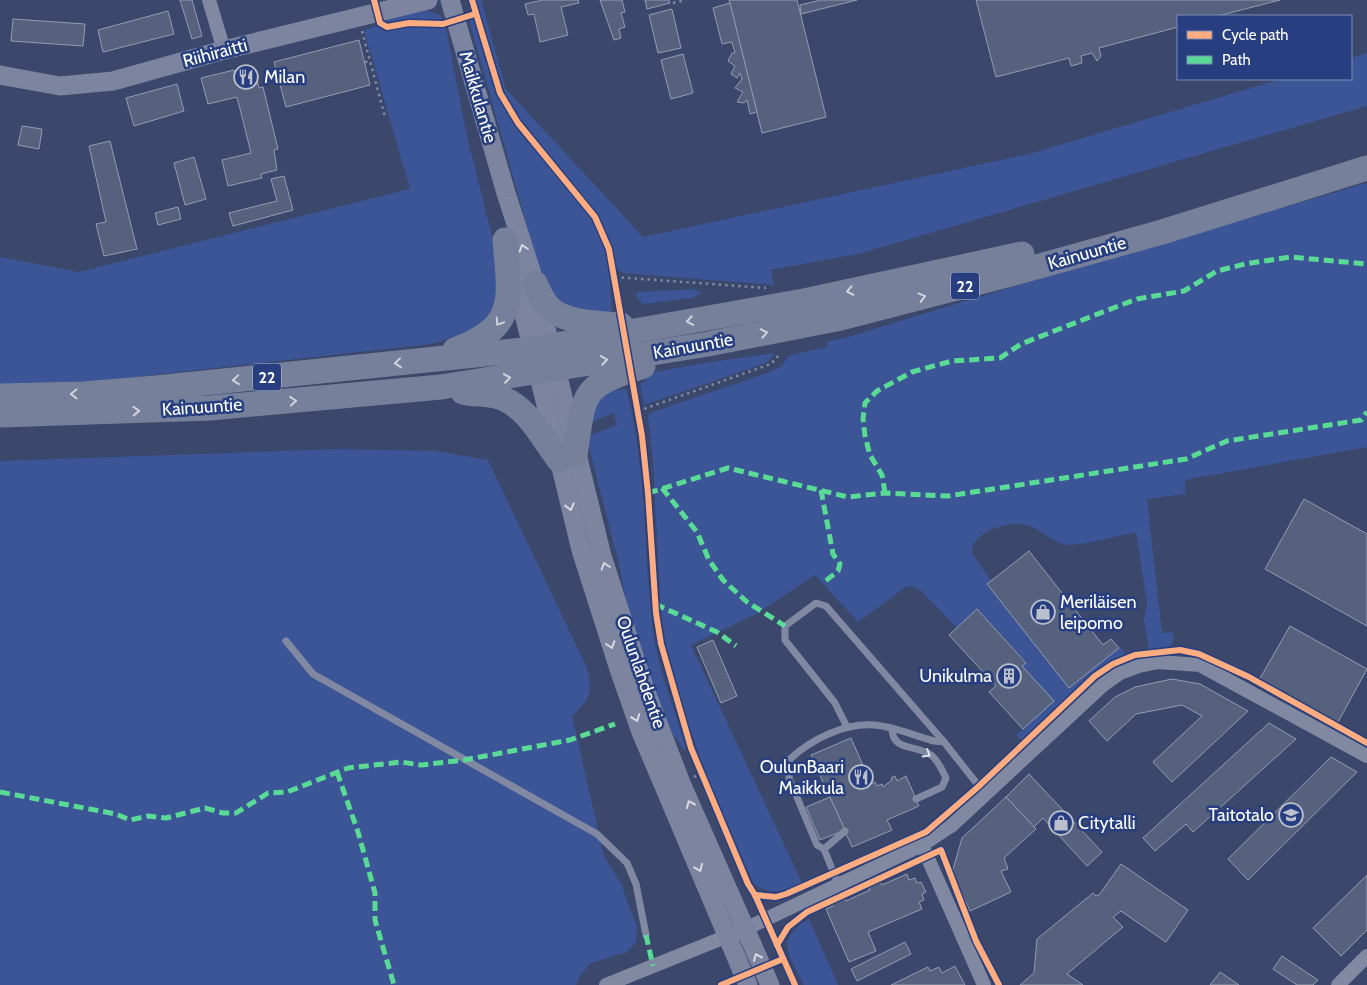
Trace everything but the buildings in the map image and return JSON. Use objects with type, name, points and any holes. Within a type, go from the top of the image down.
[{"type":"highway","name":"Kainuuntie","points":[[0,415],[210,408],[442,387],[658,327],[804,301],[1017,255],[1152,218],[1367,152]]},
{"type":"highway","name":"Kainuuntie","points":[[0,396],[120,391],[431,360],[544,358],[708,344],[841,318],[1022,271],[1162,232],[1367,168]]},
{"type":"highway","points":[[431,360],[477,342],[494,329],[503,319],[507,305],[509,283],[506,240]]},
{"type":"highway","points":[[534,283],[546,304],[560,314],[597,323],[658,327]]},
{"type":"highway","points":[[442,387],[501,397],[532,421],[567,457],[581,410],[594,388],[612,376],[708,344]]},
{"type":"main road","name":"Riihiraitti","points":[[0,75],[60,86],[88,85],[113,81],[224,50],[428,0]]},
{"type":"main road","name":"Maikkulantie","points":[[450,0],[534,283],[544,358]]},
{"type":"main road","name":"Maikkulantie","points":[[506,193],[506,240],[544,358]]},
{"type":"main road","name":"Oulunlahdentie","points":[[544,358],[567,457],[581,550],[641,732],[736,932],[770,985]]},
{"type":"main road","name":"Oulunlahdentie","points":[[736,932],[746,980]]},
{"type":"street","points":[[210,0],[224,50]]},
{"type":"street","points":[[606,985],[736,932],[922,845],[951,826],[986,796],[1103,685],[1120,673],[1158,662],[1200,664],[1367,756]]},
{"type":"street","points":[[922,845],[984,985]]},
{"type":"street","points":[[1338,985],[1367,956]]},
{"type":"lane","points":[[847,727],[835,703],[786,640],[784,626],[816,603],[826,606],[944,742],[986,796]]},
{"type":"lane","points":[[286,641],[313,674],[597,834],[626,863],[636,884],[646,936]]},
{"type":"lane","points":[[838,884],[824,849],[817,845],[789,778],[790,759],[805,745],[847,727],[875,724],[934,741],[944,742]]},
{"type":"lane","points":[[892,729],[892,738],[898,744],[925,751],[932,756],[946,778],[942,787],[916,799]]},
{"type":"lane","points":[[824,849],[845,831]]},
{"type":"path","points":[[673,3],[686,0]]},
{"type":"path","points":[[358,18],[385,117]]},
{"type":"path","points":[[365,62],[370,61]]},
{"type":"path","points":[[613,268],[617,286]]},
{"type":"path","points":[[615,277],[764,287],[771,290]]},
{"type":"path","points":[[638,411],[771,364],[780,354]]},
{"type":"path","points":[[636,403],[639,420]]},
{"type":"path","points":[[697,765],[704,783]]},
{"type":"path","points":[[723,985],[746,980]]},
{"type":"shaded area","points":[[475,0],[481,0],[506,89],[643,237],[1029,154],[1278,80],[1352,80],[1352,58],[1367,53],[1367,106],[858,254],[771,270],[774,285],[623,273],[617,269],[612,248],[597,215],[511,107],[496,73]]},
{"type":"shaded area","points":[[423,9],[440,15],[443,21],[408,20],[387,24],[383,22],[384,18]]},
{"type":"shaded area","points":[[469,20],[474,20],[476,23],[491,76],[507,114],[526,140],[580,200],[600,233],[606,251],[612,311],[597,318],[552,298],[537,262]]},
{"type":"shaded area","points":[[378,26],[384,31],[409,26],[446,28],[467,136],[502,276],[501,302],[475,331],[431,344],[153,375],[84,385],[0,387],[0,257],[79,272],[410,189],[364,30]]},
{"type":"shaded area","points":[[1367,183],[1367,447],[1185,480],[1186,494],[1147,499],[1162,633],[1172,632],[1174,637],[1171,646],[1149,650],[1144,620],[1147,603],[1136,532],[1093,542],[1068,545],[1032,527],[1020,524],[1002,526],[985,533],[973,545],[972,553],[991,581],[987,585],[1069,687],[1120,647],[1125,653],[1123,657],[1093,673],[1021,740],[1016,735],[1053,701],[1022,666],[1026,662],[977,609],[957,628],[919,589],[912,586],[906,587],[858,622],[815,575],[758,613],[691,645],[802,883],[778,891],[760,888],[754,884],[711,790],[684,711],[666,648],[661,613],[653,462],[648,415],[770,372],[782,366],[788,356],[827,347],[827,342]]},
{"type":"shaded area","points":[[694,289],[701,293],[692,298],[643,304],[635,295],[639,292]]},
{"type":"shaded area","points":[[775,353],[769,361],[761,365],[644,405],[640,383],[647,381],[640,375],[704,363]]},
{"type":"shaded area","points":[[621,381],[617,390],[626,389],[638,447],[654,639],[661,670],[686,748],[684,750],[669,729],[660,707],[627,608],[619,564],[589,447],[591,435],[617,425],[613,413],[588,424],[591,405]]},
{"type":"shaded area","points":[[337,449],[436,451],[488,460],[587,668],[590,690],[583,705],[572,716],[604,856],[621,884],[637,927],[636,942],[627,952],[591,963],[580,976],[576,985],[0,985],[0,461]]},
{"type":"shaded area","points":[[809,919],[838,985],[804,985],[790,956],[788,941],[791,934]]},
{"type":"marked path","points":[[885,493],[882,475],[870,455],[865,436],[863,419],[865,403],[877,391],[912,372],[952,361],[1000,358],[1021,344],[1108,310],[1137,299],[1184,291],[1217,271],[1245,264],[1291,257],[1367,264]]},
{"type":"marked path","points":[[648,493],[728,468],[848,497],[885,493],[948,496],[1186,459],[1227,441],[1361,420],[1367,412]]},
{"type":"marked path","points":[[662,488],[697,532],[709,560],[723,580],[747,602],[785,626]]},
{"type":"marked path","points":[[821,490],[833,554],[840,564],[838,571],[823,583]]},
{"type":"marked path","points":[[655,604],[717,632],[736,646]]},
{"type":"marked path","points":[[0,792],[116,814],[130,820],[148,816],[166,818],[205,808],[223,813],[236,813],[268,793],[287,792],[348,768],[401,762],[421,765],[464,760],[570,740],[615,724]]},
{"type":"marked path","points":[[337,772],[358,832],[375,893],[375,920],[394,985]]},
{"type":"marked path","points":[[646,935],[653,966]]},
{"type":"cycle path","points":[[374,0],[380,23],[387,27],[409,23],[443,24],[475,14]]},
{"type":"cycle path","points":[[472,0],[500,93],[518,123],[595,217],[609,249],[642,436],[656,613],[661,644],[691,748],[748,884],[755,895],[795,985]]},
{"type":"cycle path","points":[[755,895],[776,897],[786,894],[926,832],[978,787],[1095,676],[1113,664],[1135,655],[1180,650],[1199,654],[1249,677],[1367,743]]},
{"type":"cycle path","points":[[777,945],[788,927],[807,912],[941,850],[976,941],[999,985]]},
{"type":"cycle path","points":[[721,985],[783,959]]},
{"type":"place","name":"Milan","points":[[246,77]]},
{"type":"place","name":"Meriläisen leipomo","points":[[1043,612]]},
{"type":"place","name":"Unikulma","points":[[1009,676]]},
{"type":"place","name":"OulunBaari Maikkula","points":[[861,777]]},
{"type":"place","name":"Taitotalo","points":[[1291,815]]},
{"type":"place","name":"Citytalli","points":[[1061,823]]}]
